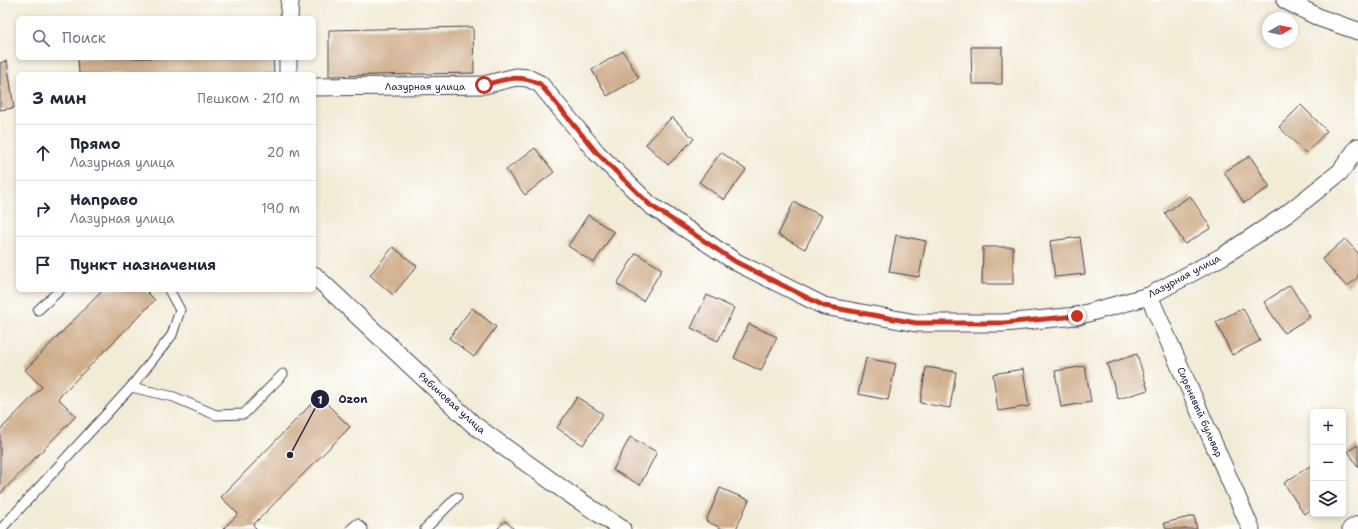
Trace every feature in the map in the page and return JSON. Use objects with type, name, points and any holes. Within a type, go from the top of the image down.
[{"type":"street","points":[[289,16],[290,0]]},
{"type":"street","points":[[1285,0],[1320,18],[1358,31]]},
{"type":"street","points":[[288,60],[288,72]]},
{"type":"street","name":"Лазурная улица","points":[[316,87],[484,85],[516,77],[528,78],[540,84],[597,153],[650,205],[736,262],[824,306],[916,323],[1004,323],[1077,316],[1149,296],[1223,256],[1287,214],[1340,172],[1358,147]]},
{"type":"street","name":"Рябиновая улица","points":[[316,277],[474,425],[568,493],[622,529]]},
{"type":"street","name":"Сиреневый бульвар","points":[[1149,296],[1251,529]]},
{"type":"street","points":[[1351,529],[1358,525]]},
{"type":"lane","points":[[38,310],[58,292]]},
{"type":"lane","points":[[4,528],[131,387],[172,335],[180,310],[170,292]]},
{"type":"lane","points":[[131,387],[174,397],[216,416],[244,414],[283,374]]},
{"type":"lane","points":[[425,529],[457,497]]},
{"type":"lane","points":[[351,529],[357,524],[363,529]]},
{"type":"building","points":[[473,27],[474,73],[329,76],[329,30]]},
{"type":"building","points":[[971,47],[1002,47],[1002,84],[972,84]]},
{"type":"building","points":[[623,51],[639,78],[607,96],[592,70]]},
{"type":"building","points":[[78,60],[273,60],[274,72],[79,72]]},
{"type":"building","points":[[7,61],[14,108],[0,110],[0,63]]},
{"type":"building","points":[[1301,105],[1327,131],[1306,153],[1279,127]]},
{"type":"building","points":[[672,117],[694,139],[668,165],[646,144]]},
{"type":"building","points":[[535,148],[554,172],[525,195],[506,170]]},
{"type":"building","points":[[721,152],[746,170],[724,200],[699,182]]},
{"type":"building","points":[[1250,156],[1270,187],[1244,203],[1224,172]]},
{"type":"building","points":[[1190,196],[1211,228],[1185,244],[1165,213]]},
{"type":"building","points":[[794,202],[822,216],[805,249],[778,235]]},
{"type":"building","points":[[588,215],[614,232],[594,263],[568,246]]},
{"type":"building","points":[[896,235],[926,241],[919,277],[889,272]]},
{"type":"building","points":[[1080,237],[1085,274],[1055,277],[1050,241]]},
{"type":"building","points":[[1345,239],[1358,253],[1358,277],[1347,287],[1322,259]]},
{"type":"building","points":[[393,247],[417,266],[393,295],[370,275]]},
{"type":"building","points":[[983,247],[1013,247],[1013,284],[982,284]]},
{"type":"building","points":[[636,253],[662,269],[643,301],[617,284]]},
{"type":"building","points":[[1290,285],[1310,317],[1284,333],[1264,302]]},
{"type":"building","points":[[101,292],[147,292],[155,300],[58,398],[76,416],[0,494],[0,430],[42,387],[25,370]]},
{"type":"building","points":[[707,295],[734,308],[718,341],[691,328]]},
{"type":"building","points":[[472,308],[496,327],[474,357],[449,338]]},
{"type":"building","points":[[1243,308],[1260,341],[1232,355],[1216,322]]},
{"type":"building","points":[[749,324],[777,337],[761,371],[734,358]]},
{"type":"building","points":[[1137,354],[1148,390],[1118,399],[1107,364]]},
{"type":"building","points":[[866,358],[896,364],[888,400],[858,394]]},
{"type":"building","points":[[1085,366],[1091,402],[1061,407],[1055,371]]},
{"type":"building","points":[[926,367],[956,372],[950,408],[920,403]]},
{"type":"building","points":[[1023,369],[1029,406],[998,411],[993,374]]},
{"type":"building","points":[[319,396],[350,427],[253,525],[257,529],[223,529],[238,514],[221,497]]},
{"type":"building","points":[[577,397],[603,414],[583,445],[557,428]]},
{"type":"building","points":[[630,437],[657,452],[640,485],[613,470]]},
{"type":"building","points":[[1358,445],[1358,467],[1348,451]]},
{"type":"building","points":[[1310,466],[1310,511],[1304,514],[1284,483]]},
{"type":"building","points":[[720,488],[749,500],[736,529],[723,529],[706,521]]},
{"type":"building","points":[[1194,516],[1197,529],[1166,529],[1164,523]]},
{"type":"building","points":[[505,521],[514,529],[497,529]]},
{"type":"place","name":"Ozon","points":[[290,455]]},
{"type":"route","points":[[484,85],[516,77],[528,78],[540,84],[597,153],[650,205],[736,262],[824,306],[916,323],[1004,323],[1077,316]]}]
